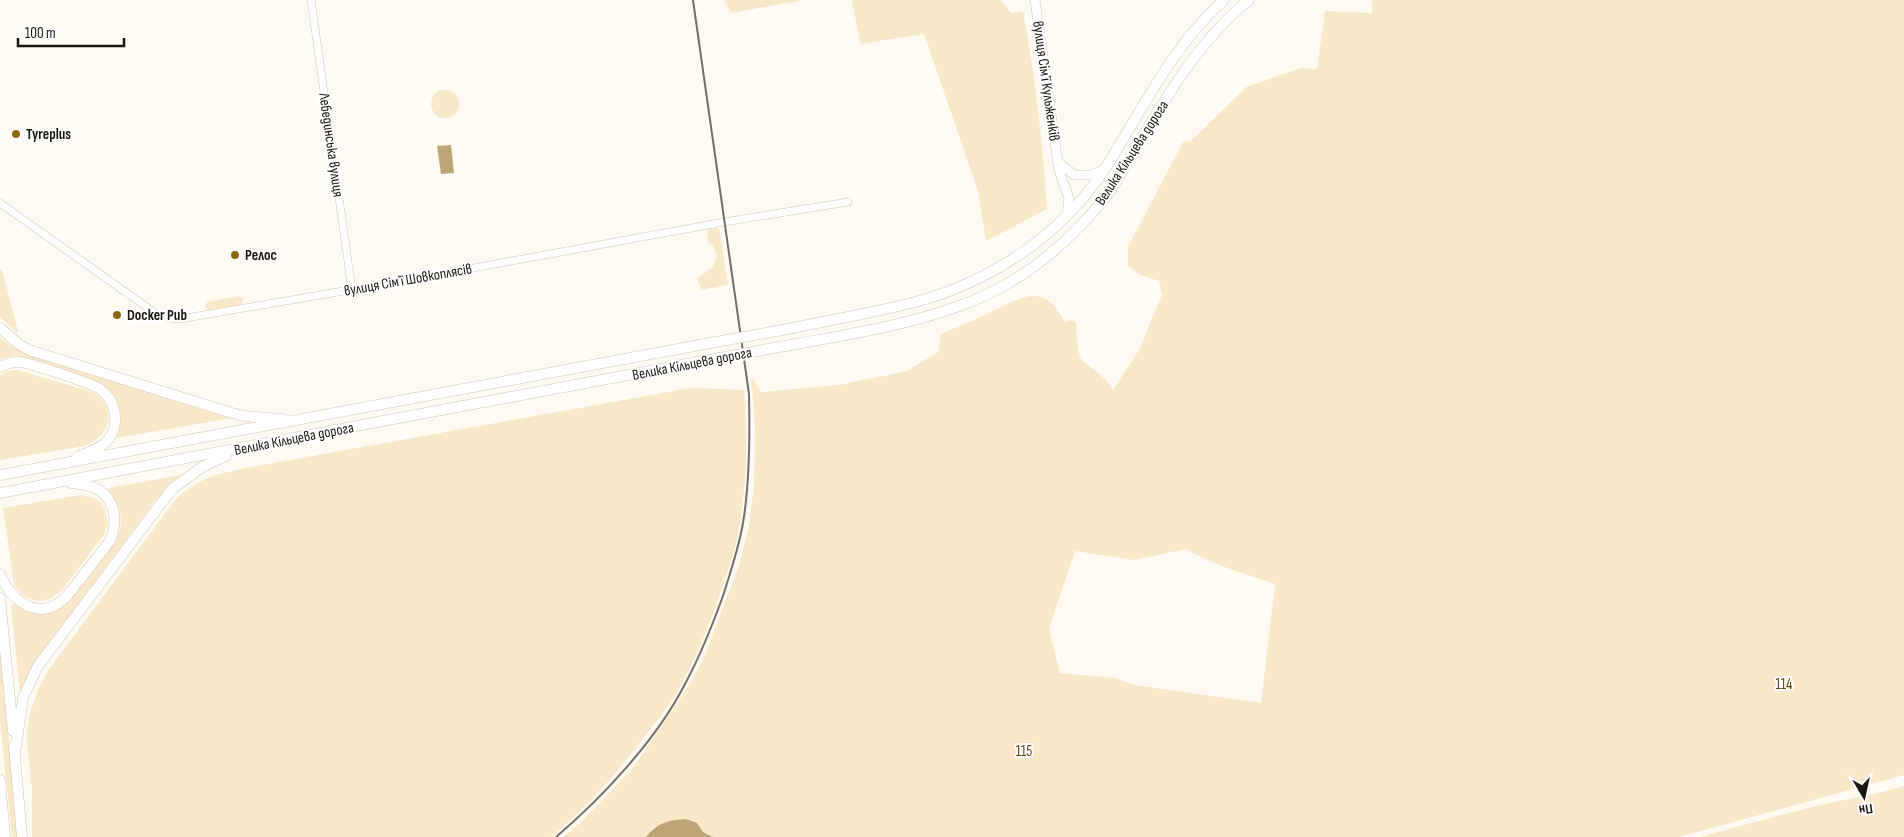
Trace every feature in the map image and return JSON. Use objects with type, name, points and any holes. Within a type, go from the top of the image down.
[{"type":"main road","name":"вулиця Сімʼї Кульженків","points":[[1035,0],[1058,161],[1069,198],[1067,215]]},
{"type":"main road","name":"Велика Кільцева дорога","points":[[0,476],[793,328],[913,302],[960,287],[1020,255],[1049,232],[1081,200],[1105,169],[1174,56],[1202,22],[1224,0]]},
{"type":"main road","name":"Велика Кільцева дорога","points":[[0,493],[243,449],[899,324],[960,306],[1008,283],[1043,260],[1098,208],[1182,75],[1202,47],[1224,22],[1248,0]]},
{"type":"main road","name":"вулиця Сімʼї Кульженків","points":[[1058,161],[1074,175],[1091,175],[1105,169]]},
{"type":"main road","points":[[0,328],[29,350],[232,413],[267,419],[302,420]]},
{"type":"main road","points":[[0,367],[18,362],[96,386],[112,404],[115,420],[114,427],[107,441],[92,451],[60,464]]},
{"type":"main road","points":[[15,752],[23,698],[38,666],[50,650],[172,489],[202,467],[243,449]]},
{"type":"main road","points":[[0,574],[6,586],[20,602],[40,609],[50,608],[60,603],[67,596],[110,541],[116,521],[111,504],[96,488],[66,481]]},
{"type":"main road","points":[[0,598],[22,837]]},
{"type":"main road","points":[[0,780],[5,837]]},
{"type":"street","name":"Лебединська вулиця","points":[[311,0],[352,290]]},
{"type":"street","name":"вулиця Сімʼї Шовкоплясів","points":[[0,204],[156,313],[168,318],[195,318],[724,222],[848,202]]},
{"type":"green space","points":[[723,0],[804,0],[731,13],[726,2]]},
{"type":"green space","points":[[852,0],[1001,0],[1011,13],[1023,11],[1038,110],[1047,209],[986,241],[978,191],[924,34],[860,44]]},
{"type":"green space","points":[[1372,0],[1904,0],[1904,775],[1679,837],[713,837],[686,819],[654,827],[646,837],[562,837],[582,821],[633,768],[688,687],[703,659],[739,566],[749,526],[754,484],[755,428],[751,376],[761,392],[838,385],[907,371],[938,352],[941,334],[976,320],[1016,300],[1039,296],[1049,301],[1057,309],[1065,322],[1072,320],[1076,323],[1078,350],[1081,359],[1107,381],[1113,390],[1139,350],[1162,295],[1159,281],[1141,275],[1128,266],[1128,247],[1183,142],[1191,141],[1246,87],[1301,68],[1317,69],[1325,11],[1372,13]],"holes":[[[1186,549],[1230,569],[1275,584],[1261,703],[1134,685],[1115,678],[1060,673],[1049,628],[1075,551],[1134,560]]]},
{"type":"green space","points":[[445,90],[455,94],[459,104],[455,114],[445,118],[435,114],[431,104],[435,94]]},
{"type":"green space","points":[[718,228],[728,285],[701,290],[697,278],[712,268],[717,256],[712,244],[708,243],[707,229]]},
{"type":"green space","points":[[0,269],[2,270],[18,331],[16,332],[0,317]]},
{"type":"green space","points":[[239,296],[244,300],[241,305],[210,311],[205,308],[207,302]]},
{"type":"green space","points":[[0,338],[27,354],[228,418],[116,438],[121,416],[118,403],[110,391],[90,379],[24,357],[14,356],[0,359]]},
{"type":"green space","points":[[17,370],[93,392],[106,406],[108,421],[106,428],[94,441],[85,446],[0,460],[0,375],[7,371]]},
{"type":"green space","points":[[691,388],[744,390],[746,440],[744,489],[739,531],[730,564],[714,612],[699,648],[675,696],[613,776],[590,802],[551,837],[32,837],[32,789],[26,735],[31,710],[38,690],[49,669],[175,500],[184,492],[210,477],[251,467]]},
{"type":"green space","points":[[181,475],[155,501],[37,659],[20,693],[11,606],[14,604],[26,611],[47,614],[64,606],[79,590],[115,543],[118,536],[121,522],[119,509],[108,490],[109,488]]},
{"type":"green space","points":[[81,495],[101,502],[105,509],[108,524],[104,535],[62,590],[56,595],[43,600],[30,599],[24,596],[14,584],[3,508]]},
{"type":"green space","points":[[0,646],[18,837],[12,837],[0,721]]},
{"type":"green space","points":[[1904,786],[1904,837],[1699,837],[1816,806]]},
{"type":"shaded area","points":[[451,145],[454,173],[441,174],[437,146]]},
{"type":"shaded area","points":[[686,819],[697,823],[703,832],[713,837],[646,837],[654,828],[663,823]]},
{"type":"railway","points":[[556,837],[592,804],[628,766],[673,705],[685,684],[716,616],[735,558],[743,523],[749,459],[749,394],[693,0]]},
{"type":"place","name":"Tyreplus","points":[[16,134]]},
{"type":"place","name":"Релос","points":[[235,255]]},
{"type":"place","name":"Docker Pub","points":[[117,315]]},
{"type":"park label","name":"114","points":[[1784,684]]},
{"type":"park label","name":"115","points":[[1024,751]]}]
